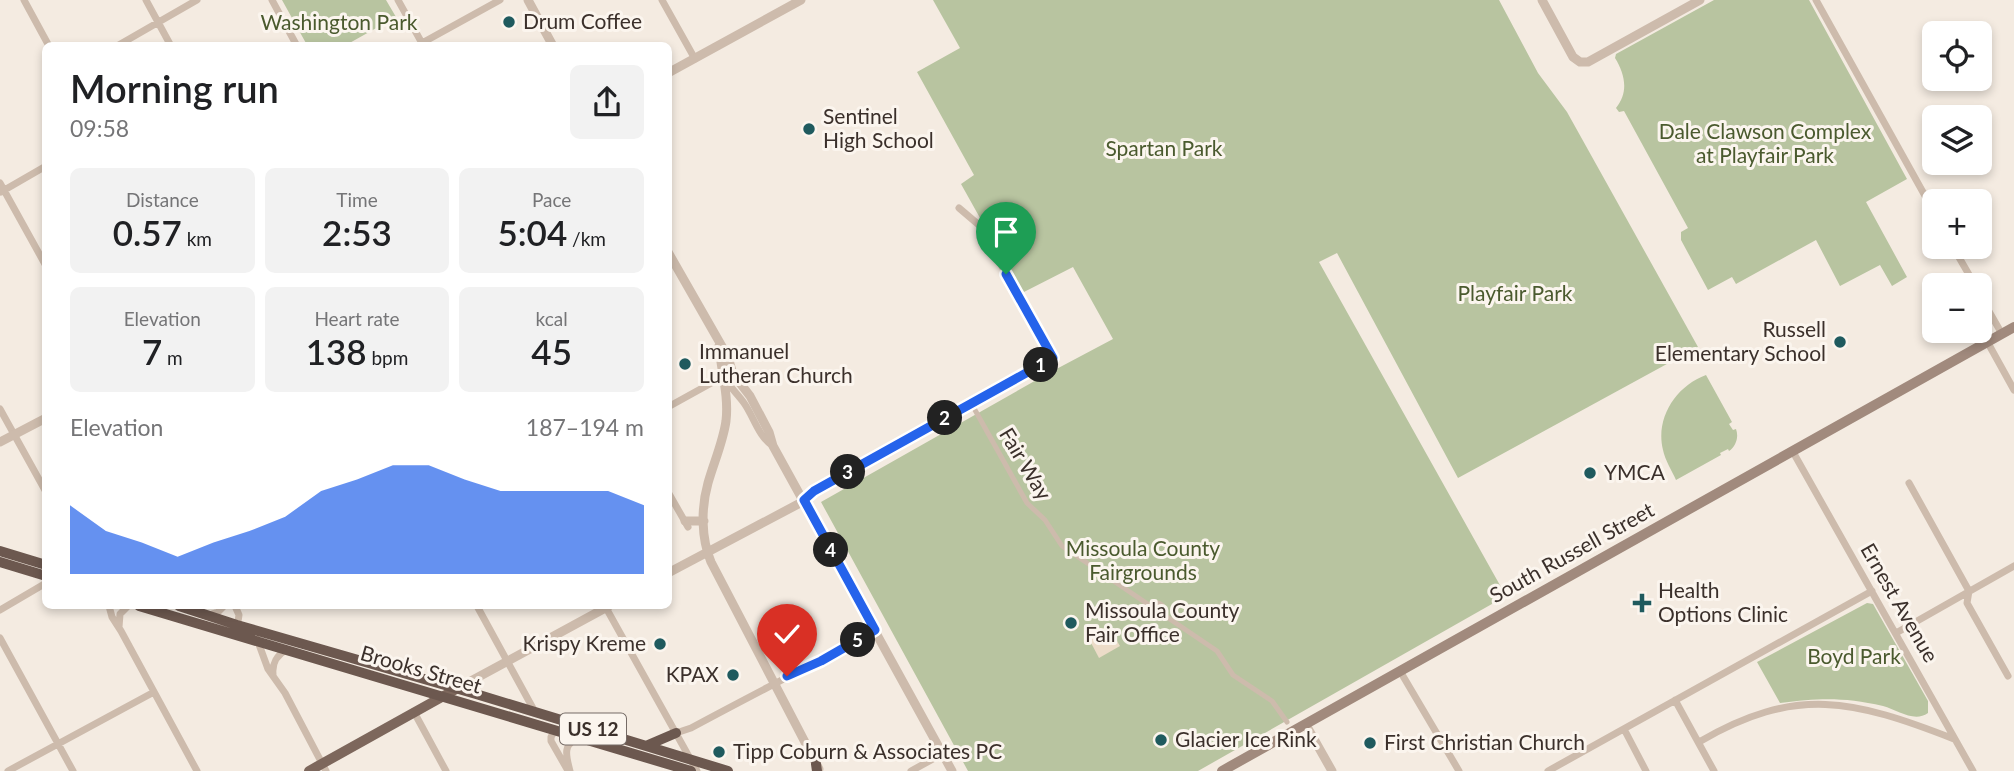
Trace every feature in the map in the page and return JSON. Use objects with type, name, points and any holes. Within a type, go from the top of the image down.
[{"type":"highway","points":[[0,551],[42,564]]},
{"type":"highway","points":[[0,562],[42,575]]},
{"type":"highway","name":"Brooks Street","points":[[151,609],[458,688],[648,745],[693,767]]},
{"type":"highway","name":"Brooks Street","points":[[189,609],[209,615],[236,630]]},
{"type":"highway","name":"Brooks Street","points":[[258,636],[286,650],[555,730],[693,767],[728,771]]},
{"type":"highway","points":[[555,730],[561,726],[576,724]]},
{"type":"highway","points":[[648,745],[676,733]]},
{"type":"main road","name":"South Russell Street","points":[[1992,340],[2014,327]]},
{"type":"main road","name":"South Russell Street","points":[[1222,771],[1988,343]]},
{"type":"main road","points":[[309,771],[324,767],[458,688]]},
{"type":"street","points":[[24,0],[47,42]]},
{"type":"street","points":[[146,0],[169,42]]},
{"type":"street","points":[[124,42],[197,0]]},
{"type":"street","points":[[272,0],[295,42]]},
{"type":"street","points":[[398,0],[422,42]]},
{"type":"street","points":[[426,42],[500,0]]},
{"type":"street","points":[[528,0],[551,42]]},
{"type":"street","points":[[662,0],[695,59]]},
{"type":"street","points":[[1542,0],[1573,57],[1580,62],[1588,62],[1700,0]]},
{"type":"street","points":[[1816,0],[1922,190]]},
{"type":"street","points":[[672,71],[794,2]]},
{"type":"street","points":[[42,168],[1,189],[42,259]]},
{"type":"street","points":[[672,571],[804,500],[814,491],[1053,358],[979,225],[959,208]]},
{"type":"street","points":[[672,259],[728,357],[733,374],[750,396],[763,420],[773,446]]},
{"type":"street","points":[[1992,317],[2002,334]]},
{"type":"street","points":[[1988,343],[2014,390]]},
{"type":"street","points":[[719,344],[727,403],[724,432],[706,492],[706,552],[818,769]]},
{"type":"street","points":[[672,405],[724,376]]},
{"type":"street","points":[[724,376],[745,404],[763,437],[773,446],[951,771]]},
{"type":"street","points":[[0,409],[42,485]]},
{"type":"street","name":"Fair Way","points":[[975,410],[1027,503],[1045,520],[1058,542],[1217,651],[1233,675],[1272,701],[1287,722]]},
{"type":"street","points":[[0,442],[42,420]]},
{"type":"street","name":"Ernest Avenue","points":[[1793,453],[1973,771]]},
{"type":"street","points":[[1909,483],[1969,591],[1967,603],[2008,676]]},
{"type":"street","points":[[672,499],[686,524],[704,521]]},
{"type":"street","points":[[1896,633],[2014,566]]},
{"type":"street","points":[[0,610],[42,585]]},
{"type":"street","points":[[1548,771],[1872,591]]},
{"type":"street","points":[[110,609],[197,771]]},
{"type":"street","points":[[119,627],[120,614],[125,609]]},
{"type":"street","points":[[209,615],[221,609]]},
{"type":"street","points":[[236,609],[239,615],[236,630]]},
{"type":"street","points":[[479,609],[535,712]]},
{"type":"street","points":[[458,688],[602,609]]},
{"type":"street","points":[[609,609],[693,767]]},
{"type":"street","points":[[676,733],[691,728],[775,682],[821,661],[875,630]]},
{"type":"street","points":[[258,636],[268,669],[285,694],[324,767]]},
{"type":"street","points":[[0,639],[73,771]]},
{"type":"street","points":[[274,678],[274,665],[278,656],[286,650]]},
{"type":"street","points":[[1400,671],[1459,771]]},
{"type":"street","points":[[8,771],[154,692]]},
{"type":"street","points":[[1675,699],[1714,771]]},
{"type":"street","points":[[1699,742],[1741,719],[1775,709],[1817,704],[1843,705],[1887,714],[1955,740]]},
{"type":"street","points":[[414,712],[446,771]]},
{"type":"street","points":[[1306,725],[1332,771]]},
{"type":"street","points":[[1624,729],[1646,771]]},
{"type":"street","points":[[555,730],[551,741],[570,771]]},
{"type":"street","points":[[570,771],[566,755],[568,745],[577,738],[588,739]]},
{"type":"street","points":[[911,771],[942,754]]},
{"type":"green space","name":"Washington Park","points":[[282,0],[386,0],[396,17],[351,42],[305,42]]},
{"type":"green space","points":[[933,0],[1499,0],[1538,73],[1567,112],[1698,347],[1458,478],[1337,253],[1319,262],[1506,596],[1198,771],[968,771],[821,502],[1113,339],[1073,267],[1022,293],[961,184],[974,175],[917,72],[960,48]]},
{"type":"green space","name":"Dale Clawson Complex at Playfair Park","points":[[1714,0],[1809,0],[1907,179],[1866,202],[1907,277],[1892,286],[1880,265],[1840,286],[1816,240],[1736,284],[1732,277],[1708,290],[1681,240],[1681,232],[1688,228],[1624,111],[1619,112],[1616,108],[1623,96],[1624,83],[1615,58],[1616,54]]},
{"type":"green space","points":[[1706,375],[1732,422],[1729,424],[1733,430],[1736,429],[1736,441],[1729,451],[1728,449],[1720,453],[1721,455],[1676,480],[1663,450],[1661,438],[1665,415],[1677,395],[1695,380]]},
{"type":"green space","name":"Boyd Park","points":[[1867,603],[1873,604],[1928,701],[1928,713],[1917,717],[1883,706],[1844,700],[1819,699],[1780,703],[1757,662]]},
{"type":"shaded area","points":[[1108,626],[1120,646],[1099,658],[1088,637]]},
{"type":"place","name":"Drum Coffee","points":[[509,22]]},
{"type":"place","name":"Sentinel High School","points":[[809,129]]},
{"type":"place","name":"Russell Elementary School","points":[[1840,342]]},
{"type":"place","name":"Immanuel Lutheran Church","points":[[685,364]]},
{"type":"place","name":"YMCA","points":[[1590,473]]},
{"type":"place","name":"Health Options Clinic","points":[[1642,603]]},
{"type":"place","name":"Missoula County Fair Office","points":[[1071,623]]},
{"type":"place","name":"Krispy Kreme","points":[[660,644]]},
{"type":"place","name":"KPAX","points":[[733,675]]},
{"type":"place","name":"Glacier Ice Rink","points":[[1161,740]]},
{"type":"place","name":"First Christian Church","points":[[1370,743]]},
{"type":"place","name":"Tipp Coburn & Associates PC","points":[[719,752]]},
{"type":"route","points":[[787,676],[821,661],[875,630],[804,500],[814,491],[1053,358],[1006,274]]},
{"type":"park label","name":"Spartan Park","points":[[1164,149]]},
{"type":"park label","name":"Playfair Park","points":[[1515,294]]},
{"type":"park label","name":"Missoula County Fairgrounds","points":[[1143,561]]}]
